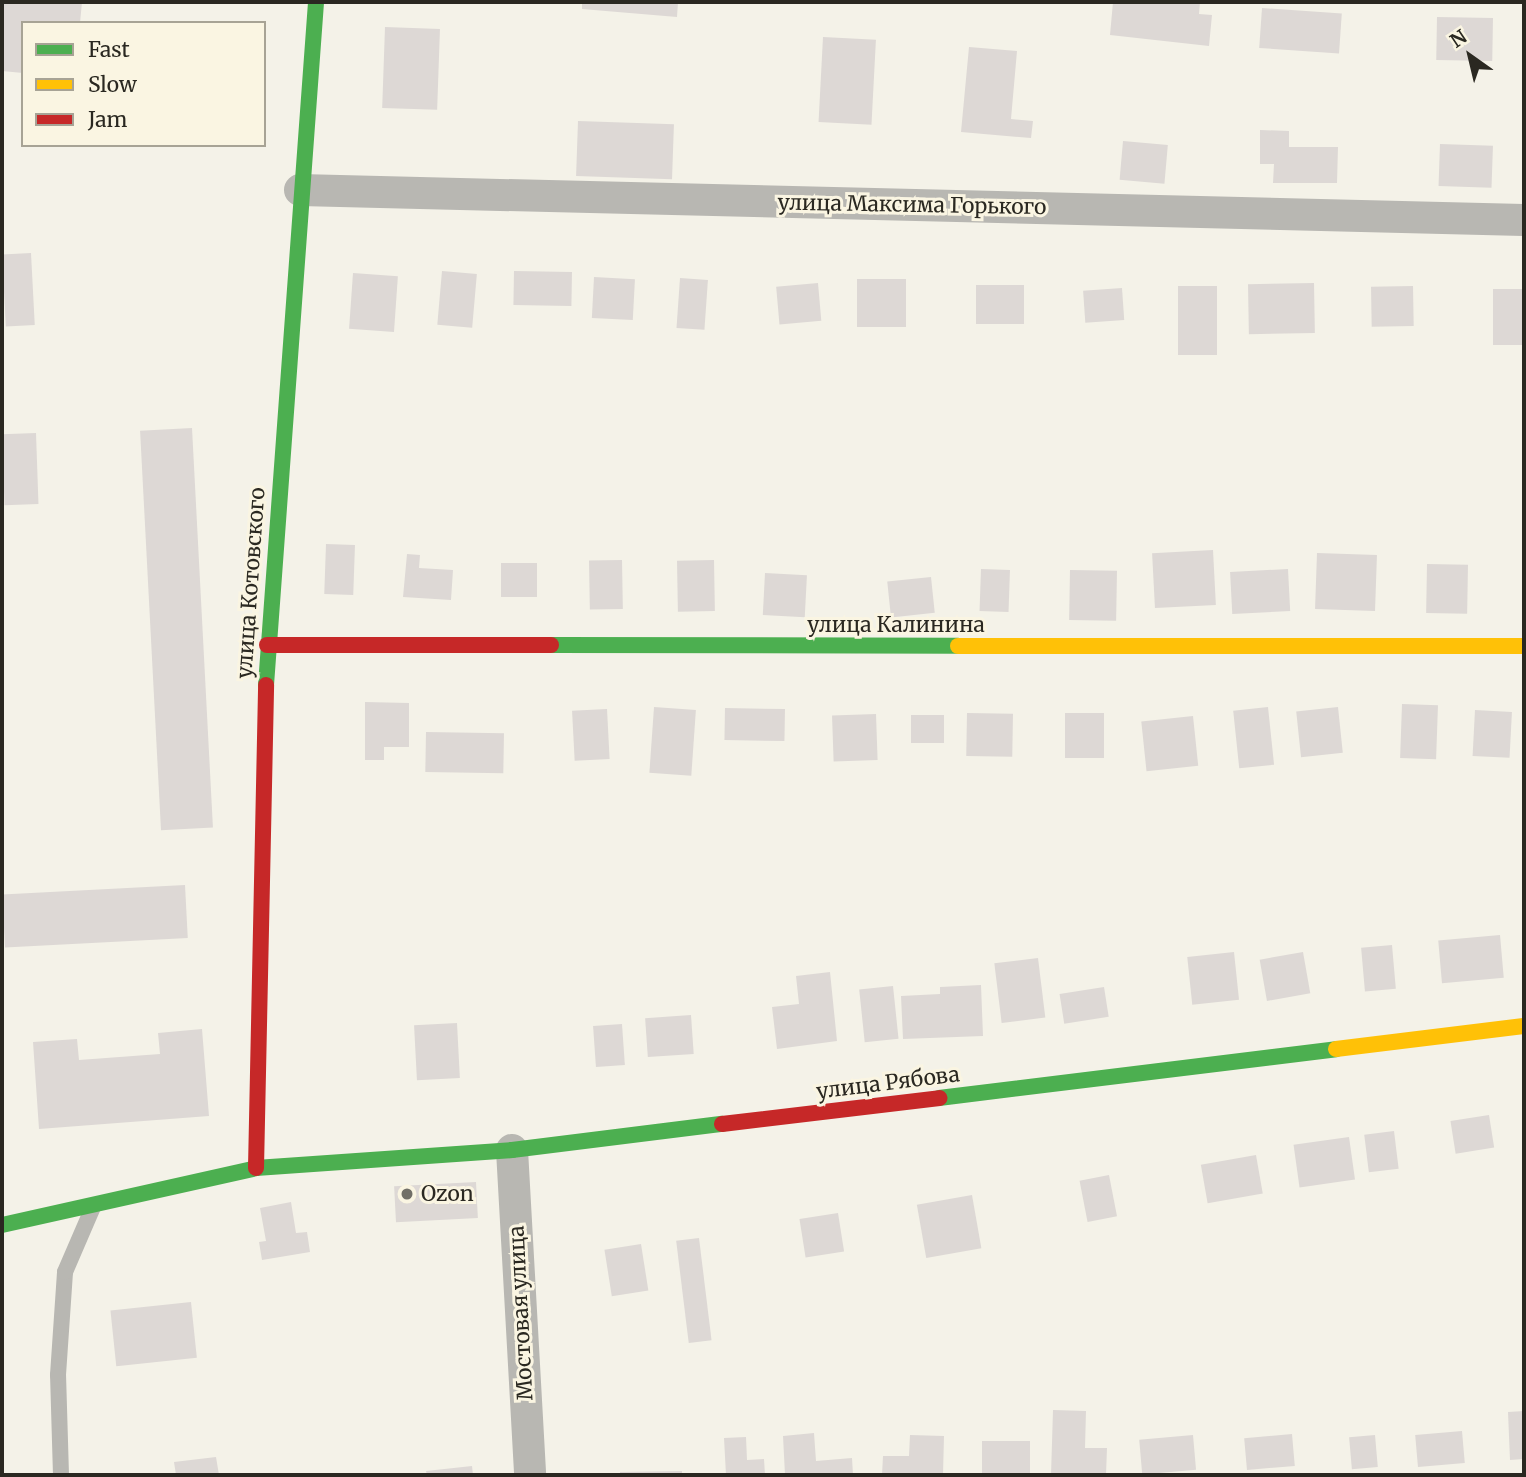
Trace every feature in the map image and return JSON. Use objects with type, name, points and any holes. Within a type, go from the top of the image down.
[{"type":"street","name":"улица Котовского","points":[[256,1168],[267,645],[316,2]]},
{"type":"street","name":"улица Максима Горького","points":[[300,190],[1524,220]]},
{"type":"street","name":"улица Калинина","points":[[267,645],[1524,646]]},
{"type":"street","name":"улица Рябова","points":[[2,1225],[256,1168],[512,1150],[1524,1026]]},
{"type":"street","name":"Мостовая улица","points":[[512,1150],[530,1475]]},
{"type":"lane","points":[[61,1475],[58,1376],[65,1272],[94,1205]]},
{"type":"building","points":[[2,2],[82,2],[80,21],[21,21],[21,73],[2,71]]},
{"type":"building","points":[[582,2],[678,2],[677,17],[582,9]]},
{"type":"building","points":[[1113,2],[1200,2],[1199,14],[1212,15],[1209,46],[1110,35]]},
{"type":"building","points":[[1262,8],[1342,14],[1339,53],[1259,48]]},
{"type":"building","points":[[1437,17],[1493,18],[1492,61],[1436,60]]},
{"type":"building","points":[[385,27],[440,29],[437,110],[382,108]]},
{"type":"building","points":[[823,37],[876,40],[871,125],[819,122]]},
{"type":"building","points":[[969,47],[1017,51],[1011,119],[1033,121],[1031,138],[961,132]]},
{"type":"building","points":[[578,121],[674,124],[672,179],[576,176]]},
{"type":"building","points":[[1260,130],[1289,131],[1289,147],[1338,147],[1337,183],[1273,183],[1274,164],[1260,164]]},
{"type":"building","points":[[1123,141],[1168,145],[1164,184],[1120,180]]},
{"type":"building","points":[[1440,144],[1493,146],[1492,188],[1439,186]]},
{"type":"building","points":[[31,253],[35,325],[6,326],[2,255]]},
{"type":"building","points":[[442,271],[477,274],[472,328],[437,325]]},
{"type":"building","points":[[514,271],[572,272],[571,306],[513,305]]},
{"type":"building","points":[[353,273],[398,276],[394,332],[349,329]]},
{"type":"building","points":[[594,277],[635,279],[633,320],[592,318]]},
{"type":"building","points":[[680,278],[708,280],[704,330],[677,328]]},
{"type":"building","points":[[857,279],[906,279],[906,327],[857,327]]},
{"type":"building","points":[[818,283],[821,321],[779,325],[776,287]]},
{"type":"building","points":[[1314,283],[1315,333],[1249,334],[1248,284]]},
{"type":"building","points":[[976,285],[1024,285],[1024,324],[976,324]]},
{"type":"building","points":[[1178,286],[1217,286],[1217,355],[1178,355]]},
{"type":"building","points":[[1413,286],[1414,326],[1372,327],[1371,287]]},
{"type":"building","points":[[1122,288],[1124,320],[1085,323],[1083,291]]},
{"type":"building","points":[[1493,289],[1524,289],[1524,345],[1493,345]]},
{"type":"building","points":[[192,428],[213,827],[161,830],[140,431]]},
{"type":"building","points":[[36,433],[38,504],[4,505],[2,434]]},
{"type":"building","points":[[326,544],[355,545],[353,595],[324,594]]},
{"type":"building","points":[[1213,550],[1216,605],[1155,608],[1152,553]]},
{"type":"building","points":[[1317,553],[1377,555],[1375,611],[1315,609]]},
{"type":"building","points":[[407,554],[420,555],[419,568],[453,570],[451,600],[403,597]]},
{"type":"building","points":[[622,560],[623,609],[590,610],[589,561]]},
{"type":"building","points":[[714,560],[715,611],[678,612],[677,561]]},
{"type":"building","points":[[501,563],[537,563],[537,597],[501,597]]},
{"type":"building","points":[[1427,564],[1468,565],[1467,614],[1426,613]]},
{"type":"building","points":[[981,569],[1010,570],[1009,612],[980,611]]},
{"type":"building","points":[[1288,569],[1290,611],[1232,614],[1230,572]]},
{"type":"building","points":[[1070,570],[1117,571],[1116,621],[1069,620]]},
{"type":"building","points":[[765,573],[807,575],[805,617],[763,615]]},
{"type":"building","points":[[931,577],[935,613],[891,617],[887,582]]},
{"type":"building","points":[[365,702],[409,703],[409,747],[384,747],[384,760],[365,760]]},
{"type":"building","points":[[1402,704],[1438,705],[1436,759],[1400,758]]},
{"type":"building","points":[[654,707],[696,710],[691,776],[649,773]]},
{"type":"building","points":[[1268,707],[1274,765],[1239,768],[1233,711]]},
{"type":"building","points":[[1338,707],[1343,753],[1301,757],[1296,711]]},
{"type":"building","points":[[725,708],[785,709],[784,741],[724,740]]},
{"type":"building","points":[[607,709],[610,759],[575,761],[572,711]]},
{"type":"building","points":[[1475,710],[1512,712],[1510,758],[1473,756]]},
{"type":"building","points":[[967,713],[1013,714],[1012,757],[966,756]]},
{"type":"building","points":[[1065,713],[1104,713],[1104,758],[1065,758]]},
{"type":"building","points":[[876,714],[878,760],[834,762],[832,716]]},
{"type":"building","points":[[911,715],[944,715],[944,743],[911,743]]},
{"type":"building","points":[[1193,716],[1198,766],[1147,771],[1141,721]]},
{"type":"building","points":[[426,732],[504,733],[503,773],[425,772]]},
{"type":"building","points":[[185,885],[188,938],[5,948],[2,895]]},
{"type":"building","points":[[1500,935],[1504,978],[1442,983],[1438,940]]},
{"type":"building","points":[[1392,945],[1396,989],[1365,992],[1361,948]]},
{"type":"building","points":[[1234,952],[1239,1000],[1192,1005],[1187,957]]},
{"type":"building","points":[[1303,952],[1310,993],[1267,1001],[1260,960]]},
{"type":"building","points":[[1038,958],[1045,1018],[1002,1023],[994,963]]},
{"type":"building","points":[[830,972],[837,1041],[777,1049],[772,1007],[799,1004],[796,976]]},
{"type":"building","points":[[981,985],[983,1036],[903,1039],[901,996],[940,994],[940,987]]},
{"type":"building","points":[[893,986],[899,1039],[865,1042],[859,990]]},
{"type":"building","points":[[1104,987],[1109,1017],[1064,1024],[1060,994]]},
{"type":"building","points":[[691,1015],[694,1054],[648,1057],[645,1018]]},
{"type":"building","points":[[457,1023],[460,1078],[417,1080],[414,1025]]},
{"type":"building","points":[[622,1024],[625,1065],[596,1067],[593,1026]]},
{"type":"building","points":[[202,1029],[209,1116],[39,1129],[33,1042],[77,1039],[79,1060],[160,1054],[158,1033]]},
{"type":"building","points":[[1489,1115],[1494,1148],[1456,1154],[1450,1121]]},
{"type":"building","points":[[1394,1131],[1399,1169],[1369,1172],[1364,1135]]},
{"type":"building","points":[[1349,1137],[1355,1180],[1300,1187],[1294,1145]]},
{"type":"building","points":[[1256,1155],[1263,1193],[1208,1203],[1201,1165]]},
{"type":"building","points":[[1109,1175],[1117,1216],[1088,1222],[1080,1181]]},
{"type":"building","points":[[476,1182],[478,1218],[396,1222],[394,1186]]},
{"type":"building","points":[[972,1195],[981,1248],[926,1258],[917,1205]]},
{"type":"building","points":[[291,1202],[296,1233],[307,1232],[310,1252],[262,1260],[259,1242],[266,1241],[260,1208]]},
{"type":"building","points":[[838,1213],[844,1252],[806,1258],[799,1219]]},
{"type":"building","points":[[699,1238],[712,1340],[689,1343],[676,1241]]},
{"type":"building","points":[[641,1244],[648,1290],[612,1296],[604,1250]]},
{"type":"building","points":[[191,1302],[197,1358],[116,1366],[110,1310]]},
{"type":"building","points":[[1053,1410],[1086,1411],[1085,1448],[1107,1448],[1106,1475],[1051,1475]]},
{"type":"building","points":[[1524,1411],[1524,1459],[1510,1460],[1508,1412]]},
{"type":"building","points":[[1462,1431],[1465,1463],[1418,1467],[1415,1435]]},
{"type":"building","points":[[814,1433],[816,1461],[852,1458],[853,1475],[785,1475],[783,1436]]},
{"type":"building","points":[[1292,1434],[1295,1466],[1247,1470],[1244,1438]]},
{"type":"building","points":[[910,1435],[944,1436],[943,1475],[882,1475],[883,1456],[909,1456]]},
{"type":"building","points":[[1193,1435],[1196,1470],[1142,1475],[1139,1440]]},
{"type":"building","points":[[1375,1435],[1378,1467],[1352,1469],[1349,1437]]},
{"type":"building","points":[[746,1437],[747,1460],[764,1459],[765,1475],[726,1475],[724,1438]]},
{"type":"building","points":[[982,1441],[1030,1441],[1030,1475],[982,1475]]},
{"type":"building","points":[[216,1457],[219,1475],[176,1475],[174,1462]]},
{"type":"building","points":[[472,1466],[473,1475],[427,1475],[426,1471]]},
{"type":"building","points":[[682,1471],[682,1475],[620,1475],[620,1472]]},
{"type":"traffic: fast","points":[[266,685],[316,2]]},
{"type":"traffic: fast","points":[[551,645],[958,646]]},
{"type":"traffic: fast","points":[[939,1098],[1336,1049]]},
{"type":"traffic: fast","points":[[2,1225],[256,1168],[512,1150],[722,1124]]},
{"type":"traffic: slow","points":[[958,646],[1524,646]]},
{"type":"traffic: slow","points":[[1336,1049],[1524,1026]]},
{"type":"traffic: jam","points":[[267,645],[551,645]]},
{"type":"traffic: jam","points":[[256,1168],[266,685]]},
{"type":"traffic: jam","points":[[722,1124],[939,1098]]},
{"type":"place","name":"Ozon","points":[[407,1194]]}]
